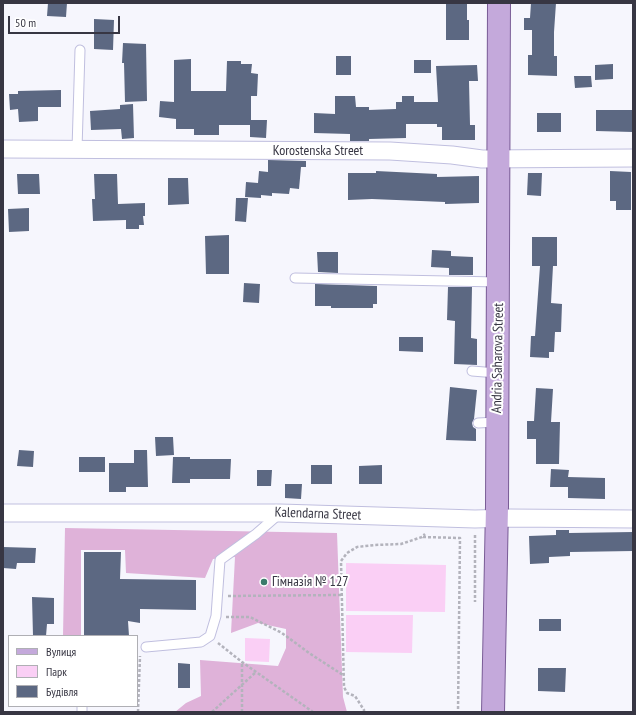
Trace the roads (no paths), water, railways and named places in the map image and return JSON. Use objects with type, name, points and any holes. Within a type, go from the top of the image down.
[{"type":"main road","name":"Andria Saharova Street","points":[[493,712],[496,519],[488,422],[497,373],[499,282],[499,3]]},
{"type":"street","name":"Korostenska Street","points":[[3,149],[390,151],[452,155],[482,159],[633,158]]},
{"type":"street","name":"Kalendarna Street","points":[[3,513],[280,513],[435,518],[633,519]]},
{"type":"lane","points":[[77,150],[80,50]]},
{"type":"lane","points":[[295,278],[499,282]]},
{"type":"lane","points":[[472,371],[497,373]]},
{"type":"lane","points":[[146,647],[200,642],[210,636],[216,616],[220,560],[256,534],[280,513]]},
{"type":"place","name":"Гімназія № 127","points":[[264,582]]}]
